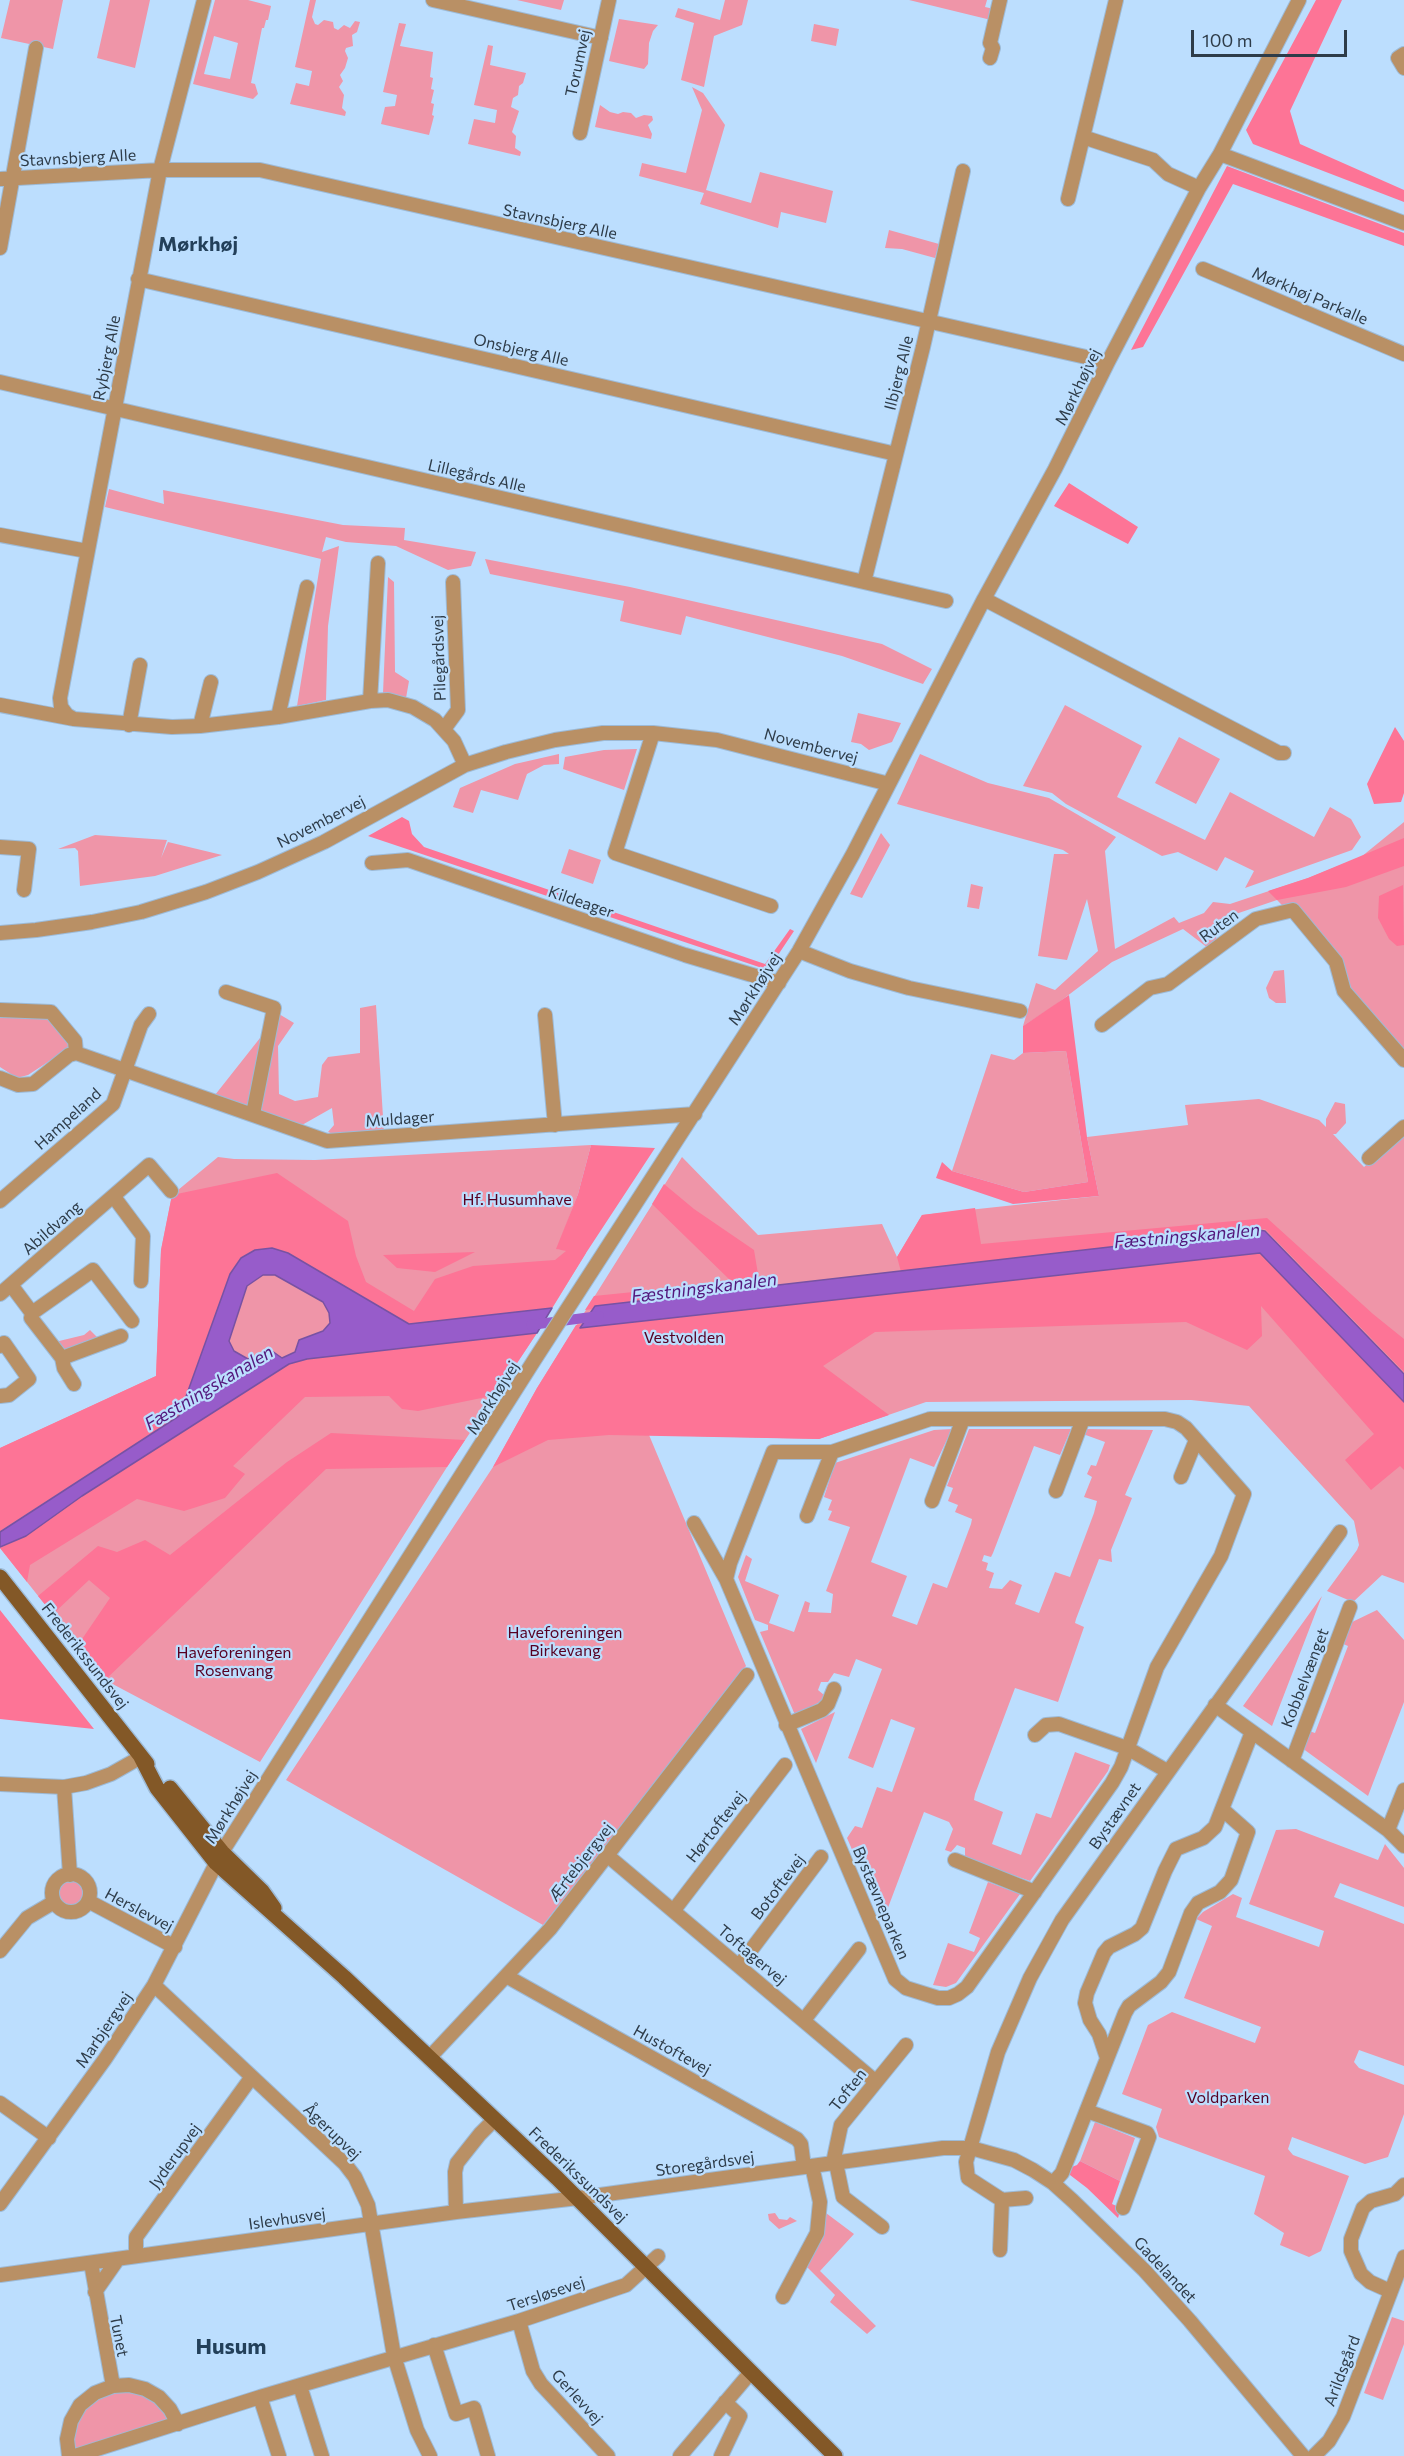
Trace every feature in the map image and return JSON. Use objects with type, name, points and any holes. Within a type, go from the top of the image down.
[{"type":"main road","name":"Frederikssundsvej","points":[[0,1577],[141,1757],[157,1788],[253,1898],[289,1926],[578,2198],[653,2261],[751,2372],[835,2456]]},
{"type":"street","name":"Rybjerg Alle","points":[[74,719],[67,715],[61,707],[60,698],[160,170],[204,0]]},
{"type":"street","points":[[433,0],[601,39]]},
{"type":"street","name":"Torumvej","points":[[580,133],[609,0]]},
{"type":"street","points":[[990,58],[993,48],[990,43],[1000,0]]},
{"type":"street","points":[[1068,199],[1116,0]]},
{"type":"street","name":"Mørkhøjvej","points":[[219,1858],[799,951],[854,854],[984,599],[1055,469],[1108,362],[1199,188],[1220,154],[1299,0]]},
{"type":"street","points":[[0,248],[7,178],[36,48]]},
{"type":"street","points":[[1404,54],[1398,58],[1404,68]]},
{"type":"street","points":[[1083,137],[1153,160],[1168,174],[1199,188]]},
{"type":"street","points":[[1220,154],[1404,223]]},
{"type":"street","name":"Stavnsbjerg Alle","points":[[7,178],[160,170],[260,170],[1108,362]]},
{"type":"street","name":"Ilbjerg Alle","points":[[864,582],[963,171]]},
{"type":"street","name":"Mørkhøj Parkalle","points":[[1203,269],[1404,354]]},
{"type":"street","name":"Onsbjerg Alle","points":[[138,279],[896,453]]},
{"type":"street","name":"Lillegårds Alle","points":[[0,382],[946,602]]},
{"type":"street","points":[[0,535],[87,551]]},
{"type":"street","points":[[370,701],[378,563]]},
{"type":"street","name":"Pilegårdsvej","points":[[444,729],[458,710],[453,582]]},
{"type":"street","points":[[278,717],[307,587]]},
{"type":"street","points":[[984,599],[1270,749],[1284,753]]},
{"type":"street","points":[[129,725],[140,665]]},
{"type":"street","points":[[200,726],[211,682]]},
{"type":"street","name":"Pilegårdsvej","points":[[0,705],[74,719],[129,725],[200,726],[388,700],[413,707],[435,720],[454,741],[465,765]]},
{"type":"street","points":[[653,733],[615,853],[771,906]]},
{"type":"street","name":"Novembervej","points":[[0,933],[92,922],[141,912],[206,892],[258,872],[324,842],[465,765],[555,740],[603,734],[653,733],[717,740],[780,754],[889,784]]},
{"type":"street","points":[[0,847],[29,849],[24,890]]},
{"type":"street","name":"Kildeager","points":[[372,863],[408,860],[685,955],[779,983]]},
{"type":"street","name":"Ruten","points":[[1102,1025],[1150,988],[1168,984],[1256,919],[1293,910],[1336,962],[1344,991],[1404,1060]]},
{"type":"street","name":"Mørkhøjvej","points":[[799,951],[849,971],[909,988],[1020,1011]]},
{"type":"street","points":[[226,992],[274,1008],[253,1114]]},
{"type":"street","points":[[0,1010],[51,1012],[75,1041],[76,1053],[69,1055],[33,1084],[18,1085],[0,1078]]},
{"type":"street","name":"Hampeland","points":[[0,1201],[113,1104],[141,1025],[149,1014]]},
{"type":"street","points":[[544,1015],[555,1125]]},
{"type":"street","name":"Muldager","points":[[76,1053],[327,1141],[695,1114]]},
{"type":"street","points":[[1369,1158],[1404,1127]]},
{"type":"street","name":"Abildvang","points":[[0,1294],[149,1165],[171,1191]]},
{"type":"street","points":[[114,1197],[143,1236],[141,1281]]},
{"type":"street","points":[[32,1313],[93,1270],[132,1321]]},
{"type":"street","points":[[11,1285],[32,1313],[31,1318],[62,1358],[64,1368],[74,1384]]},
{"type":"street","points":[[62,1358],[121,1336]]},
{"type":"street","points":[[0,1346],[4,1343],[29,1379],[9,1395],[0,1396]]},
{"type":"street","name":"Bystævneparken","points":[[694,1523],[726,1579],[895,1979],[906,1988],[938,1998],[949,1998],[967,1987],[1112,1783],[1157,1667],[1221,1556],[1244,1494],[1186,1428],[1177,1422],[1165,1419],[930,1419],[832,1452],[773,1452],[730,1563],[726,1579]]},
{"type":"street","points":[[932,1502],[963,1419]]},
{"type":"street","points":[[1056,1491],[1083,1419]]},
{"type":"street","points":[[1181,1477],[1196,1440]]},
{"type":"street","points":[[807,1516],[832,1452]]},
{"type":"street","name":"Bystævnet","points":[[971,2148],[998,2052],[1030,1978],[1062,1920],[1340,1532]]},
{"type":"street","name":"Kobbelvænget","points":[[1292,1761],[1350,1607]]},
{"type":"street","name":"Ærtebjergvej","points":[[429,2058],[550,1929],[747,1675]]},
{"type":"street","points":[[786,1725],[822,1710],[828,1704],[834,1689]]},
{"type":"street","name":"Kobbelvænget","points":[[1215,1705],[1388,1830],[1404,1846]]},
{"type":"street","points":[[1035,1735],[1046,1725],[1059,1724],[1127,1748],[1167,1771]]},
{"type":"street","points":[[1107,2058],[1090,2020],[1086,2003],[1087,1993],[1104,1953],[1109,1947],[1142,1928],[1176,1850],[1210,1833],[1222,1809],[1252,1732]]},
{"type":"street","points":[[0,1784],[64,1787],[86,1783],[111,1774],[141,1757]]},
{"type":"street","name":"Hørtoftevej","points":[[674,1910],[785,1765]]},
{"type":"street","points":[[64,1787],[70,1875]]},
{"type":"street","points":[[1388,1830],[1404,1790]]},
{"type":"street","points":[[1053,2183],[1062,2173],[1129,2006],[1161,1982],[1169,1972],[1191,1913],[1198,1903],[1220,1892],[1231,1880],[1248,1832],[1222,1809]]},
{"type":"street","name":"Toftagervej","points":[[608,1856],[875,2081]]},
{"type":"street","name":"Botoftevej","points":[[739,1966],[821,1857]]},
{"type":"street","name":"Marbjergvej","points":[[0,2204],[49,2138],[154,1985],[219,1858]]},
{"type":"street","points":[[955,1860],[1035,1892]]},
{"type":"street","points":[[76,1875],[87,1883],[90,1895],[88,1901],[74,1912],[62,1910],[54,1902],[54,1886],[60,1878],[76,1875]]},
{"type":"street","name":"Herslevvej","points":[[88,1901],[175,1947]]},
{"type":"street","points":[[1,1947],[27,1918],[54,1902]]},
{"type":"street","points":[[804,2020],[859,1949]]},
{"type":"street","name":"Hustoftevej","points":[[506,1976],[797,2139],[801,2144],[808,2166]]},
{"type":"street","name":"Ågerupvej","points":[[154,1985],[350,2170],[362,2189],[368,2205],[394,2356],[417,2430],[430,2456]]},
{"type":"street","name":"Toften","points":[[835,2163],[841,2126],[906,2045]]},
{"type":"street","name":"Jyderupvej","points":[[136,2256],[136,2237],[251,2078]]},
{"type":"street","points":[[0,2103],[49,2138]]},
{"type":"street","points":[[1087,2111],[1147,2133],[1149,2137],[1123,2208]]},
{"type":"street","points":[[456,2211],[455,2172],[457,2163],[494,2120]]},
{"type":"street","name":"Storegårdsvej","points":[[578,2198],[943,2148],[971,2148]]},
{"type":"street","points":[[971,2148],[966,2162],[968,2178],[1002,2200],[1026,2198]]},
{"type":"street","name":"Gadelandet","points":[[971,2148],[1014,2160],[1053,2183],[1144,2270],[1303,2456]]},
{"type":"street","points":[[835,2163],[843,2197],[882,2227]]},
{"type":"street","points":[[783,2297],[816,2234],[820,2202],[808,2166]]},
{"type":"street","points":[[1390,2291],[1370,2282],[1361,2274],[1351,2251],[1351,2239],[1362,2208],[1371,2201],[1395,2194],[1404,2185]]},
{"type":"street","name":"Islevhusvej","points":[[0,2275],[456,2211],[578,2198]]},
{"type":"street","points":[[1000,2250],[1002,2200]]},
{"type":"street","name":"Arildsgård","points":[[1314,2456],[1329,2441],[1343,2417],[1404,2257]]},
{"type":"street","points":[[95,2292],[118,2259]]},
{"type":"street","name":"Tersløsevej","points":[[75,2456],[394,2356],[519,2321],[626,2285],[653,2261]]},
{"type":"street","name":"Tunet","points":[[91,2263],[112,2386]]},
{"type":"street","name":"Gerlevvej","points":[[519,2321],[533,2371],[541,2384],[608,2456]]},
{"type":"street","points":[[434,2345],[456,2414],[474,2409],[488,2456]]},
{"type":"street","points":[[680,2456],[751,2372]]},
{"type":"street","points":[[69,2456],[67,2439],[71,2421],[81,2405],[95,2393],[112,2386],[129,2385],[152,2393],[170,2409],[178,2424]]},
{"type":"street","points":[[300,2386],[322,2456]]},
{"type":"street","points":[[260,2397],[279,2456]]},
{"type":"street","points":[[722,2456],[740,2416],[725,2402]]},
{"type":"green space","points":[[10,0],[63,0],[53,49],[1,38]]},
{"type":"green space","points":[[110,0],[150,0],[135,68],[97,58]]},
{"type":"green space","points":[[215,0],[248,0],[271,6],[268,20],[262,28],[251,83],[255,84],[258,94],[253,99],[193,84]],"holes":[[[214,36],[238,43],[230,79],[204,74]]]},
{"type":"green space","points":[[310,0],[316,0],[312,17],[315,24],[318,25],[324,20],[333,22],[334,28],[338,30],[344,25],[350,28],[355,21],[360,22],[357,32],[352,35],[353,46],[346,48],[348,58],[340,75],[343,81],[339,87],[344,95],[342,108],[346,112],[345,116],[290,104],[296,83],[309,86],[312,71],[295,67]]},
{"type":"green space","points":[[517,0],[564,0],[561,10]]},
{"type":"green space","points":[[725,0],[748,0],[742,25],[714,36],[704,87],[681,80],[694,23],[675,17],[678,8],[720,20]]},
{"type":"green space","points":[[909,0],[987,0],[985,7],[994,9],[991,20]]},
{"type":"green space","points":[[1316,0],[1342,0],[1290,111],[1300,144],[1404,190],[1404,202],[1253,144],[1246,130]]},
{"type":"green space","points":[[619,19],[658,25],[649,43],[648,64],[644,69],[609,61]]},
{"type":"green space","points":[[399,23],[406,24],[400,46],[433,52],[430,77],[433,78],[431,89],[434,90],[431,103],[434,104],[432,115],[434,116],[429,135],[381,124],[385,107],[395,106],[397,95],[383,92]]},
{"type":"green space","points":[[814,24],[839,29],[836,46],[811,41]]},
{"type":"green space","points":[[488,45],[493,46],[490,65],[526,73],[523,83],[519,86],[518,95],[513,98],[511,107],[519,111],[512,132],[516,136],[515,148],[521,152],[520,156],[468,144],[474,119],[495,123],[497,110],[474,105]]},
{"type":"green space","points":[[692,87],[703,93],[725,125],[706,190],[751,203],[760,172],[833,191],[826,223],[781,212],[778,228],[700,204],[704,193],[639,176],[642,163],[686,173],[702,110]]},
{"type":"green space","points":[[600,105],[610,112],[631,113],[636,118],[644,115],[652,116],[653,120],[648,125],[652,134],[651,139],[595,127]]},
{"type":"green space","points":[[1227,166],[1404,233],[1404,246],[1233,184],[1143,347],[1131,350]]},
{"type":"green space","points":[[889,230],[939,244],[935,258],[902,249],[885,248]]},
{"type":"green space","points":[[1069,483],[1138,527],[1128,544],[1054,506]]},
{"type":"green space","points":[[109,489],[164,504],[163,490],[343,525],[405,528],[404,540],[476,552],[471,566],[448,570],[396,546],[346,542],[326,537],[322,552],[339,546],[328,626],[326,700],[297,706],[321,559],[105,507]]},
{"type":"green space","points":[[485,559],[630,587],[882,644],[932,669],[923,684],[842,656],[686,616],[681,635],[620,621],[624,601],[490,574]]},
{"type":"green space","points":[[388,577],[394,582],[395,672],[409,681],[406,698],[383,693]]},
{"type":"green space","points":[[1065,705],[1142,746],[1117,797],[1205,840],[1230,792],[1314,837],[1330,807],[1351,819],[1361,837],[1352,850],[1245,888],[1254,871],[1225,857],[1217,871],[1178,852],[1162,856],[1066,804],[1052,793],[1023,786]]},
{"type":"green space","points":[[858,713],[901,723],[892,742],[869,750],[861,744],[851,742]]},
{"type":"green space","points":[[1395,727],[1404,741],[1404,793],[1401,802],[1374,804],[1367,784]]},
{"type":"green space","points":[[1179,737],[1220,759],[1196,804],[1155,783]]},
{"type":"green space","points":[[637,749],[624,790],[563,769],[565,757],[604,750]]},
{"type":"green space","points":[[559,754],[559,764],[544,765],[527,774],[518,800],[481,790],[473,813],[453,807],[460,788],[515,764]]},
{"type":"green space","points":[[920,754],[988,783],[1049,798],[1116,837],[1105,851],[1115,949],[1174,917],[1179,923],[1204,913],[1213,902],[1230,904],[1308,878],[1361,857],[1404,822],[1404,1052],[1349,987],[1345,969],[1277,900],[1218,920],[1216,941],[1208,948],[1183,929],[1112,962],[1054,1006],[1023,1026],[1036,983],[1055,990],[1098,951],[1087,899],[1067,960],[1038,956],[1054,854],[1069,854],[1063,850],[897,804]]},
{"type":"green space","points":[[402,817],[409,821],[412,834],[424,847],[765,964],[790,929],[794,931],[768,970],[368,836]]},
{"type":"green space","points":[[881,833],[890,845],[862,898],[850,894]]},
{"type":"green space","points":[[95,835],[167,840],[161,858],[168,842],[222,855],[155,876],[80,886],[78,851],[75,848],[58,849]]},
{"type":"green space","points":[[1404,838],[1404,866],[1346,887],[1277,900],[1268,891],[1308,878]]},
{"type":"green space","points":[[569,849],[601,860],[593,884],[561,873]]},
{"type":"green space","points":[[971,884],[983,887],[979,909],[967,907]]},
{"type":"green space","points":[[1403,885],[1404,945],[1397,946],[1389,939],[1378,918],[1379,896]]},
{"type":"green space","points":[[1284,970],[1286,1003],[1276,1003],[1269,998],[1266,988],[1274,971]]},
{"type":"green space","points":[[1069,995],[1087,1137],[1099,1196],[1013,1204],[936,1178],[942,1162],[952,1171],[1024,1192],[1088,1182],[1066,1051],[1023,1053],[1023,1026]]},
{"type":"green space","points":[[376,1005],[384,1133],[339,1136],[328,1132],[334,1125],[332,1108],[302,1125],[215,1095],[279,1014],[294,1023],[278,1046],[279,1094],[295,1101],[318,1097],[322,1065],[328,1057],[360,1053],[360,1008]]},
{"type":"green space","points":[[0,1014],[49,1017],[71,1042],[68,1049],[28,1075],[17,1078],[0,1067]]},
{"type":"green space","points":[[1066,1051],[1088,1182],[1024,1192],[952,1171],[991,1054],[1014,1060],[1023,1053]]},
{"type":"green space","points":[[1259,1099],[1319,1120],[1326,1127],[1326,1119],[1335,1102],[1345,1104],[1346,1123],[1336,1134],[1333,1134],[1364,1167],[1404,1133],[1404,1583],[1382,1575],[1353,1602],[1327,1591],[1359,1545],[1354,1521],[1249,1406],[1191,1400],[926,1402],[819,1439],[649,1435],[746,1666],[543,1925],[286,1780],[493,1467],[537,1388],[682,1157],[758,1235],[882,1224],[897,1257],[922,1215],[1099,1196],[1087,1137],[1188,1125],[1185,1105]]},
{"type":"green space","points":[[591,1145],[578,1194],[557,1249],[586,1253],[537,1333],[447,1467],[260,1762],[105,1680],[0,1548],[0,1448],[156,1376],[161,1250],[172,1195],[218,1157],[315,1160]]},
{"type":"green space","points":[[591,1145],[655,1148],[552,1308],[409,1324],[288,1253],[272,1248],[255,1250],[241,1258],[230,1274],[179,1416],[0,1531],[0,1448],[156,1376],[161,1250],[172,1195],[277,1173],[348,1221],[356,1256],[366,1282],[414,1311],[435,1279],[473,1266],[555,1260],[566,1251],[556,1249],[578,1194]]},
{"type":"green space","points":[[664,1184],[694,1209],[754,1250],[758,1274],[755,1290],[585,1310],[594,1296],[732,1282],[652,1204]]},
{"type":"green space","points":[[975,1208],[981,1244],[1267,1218],[1404,1339],[1404,1372],[1265,1229],[903,1279],[897,1257],[922,1215]]},
{"type":"green space","name":"Vestvolden","points":[[1261,1250],[1404,1401],[1404,1470],[1400,1466],[1371,1490],[1345,1460],[1374,1434],[1261,1306],[1262,1336],[1247,1350],[1186,1322],[875,1332],[823,1366],[889,1415],[819,1439],[609,1435],[548,1440],[493,1467],[537,1388],[576,1325]]},
{"type":"green space","points":[[475,1252],[435,1272],[397,1268],[383,1255]]},
{"type":"green space","points":[[90,1330],[99,1339],[64,1353],[55,1342],[84,1335]]},
{"type":"green space","points":[[537,1333],[496,1395],[418,1411],[402,1409],[389,1396],[305,1397],[233,1466],[245,1474],[225,1498],[184,1511],[137,1499],[30,1565],[27,1582],[0,1548],[26,1536],[82,1496],[289,1364],[307,1359]]},
{"type":"green space","points":[[952,1429],[934,1467],[910,1458],[871,1562],[907,1576],[892,1616],[917,1625],[933,1583],[947,1588],[971,1524],[972,1519],[955,1512],[958,1505],[948,1501],[953,1488],[947,1486],[969,1429],[1071,1429],[1060,1455],[1034,1446],[993,1553],[991,1557],[984,1555],[982,1561],[988,1563],[986,1570],[994,1573],[989,1588],[1002,1589],[1010,1580],[1022,1585],[1015,1604],[1039,1613],[1055,1572],[1070,1577],[1097,1501],[1084,1497],[1092,1477],[1087,1474],[1091,1465],[1096,1466],[1105,1442],[1083,1434],[1085,1429],[1153,1430],[1125,1495],[1132,1498],[1111,1550],[1112,1562],[1099,1559],[1076,1619],[1075,1623],[1084,1627],[1058,1702],[1015,1688],[974,1800],[1003,1812],[992,1844],[1021,1855],[1036,1813],[1051,1818],[1075,1752],[1110,1765],[1030,1881],[965,1858],[965,1848],[957,1845],[951,1852],[945,1850],[953,1829],[949,1822],[924,1812],[883,1921],[847,1838],[855,1826],[862,1828],[877,1787],[892,1792],[915,1728],[891,1719],[873,1768],[848,1758],[882,1669],[856,1659],[849,1677],[834,1673],[828,1682],[821,1682],[818,1690],[824,1695],[824,1700],[795,1715],[760,1632],[768,1630],[768,1625],[755,1620],[738,1577],[746,1555],[752,1559],[745,1581],[779,1595],[769,1623],[794,1632],[805,1601],[810,1603],[808,1612],[831,1613],[833,1594],[826,1591],[850,1527],[828,1520],[832,1511],[828,1510],[832,1500],[824,1497],[835,1463],[934,1430]]},
{"type":"green space","points":[[331,1433],[465,1440],[447,1467],[326,1469],[105,1680],[78,1645],[110,1598],[89,1580],[53,1614],[38,1596],[98,1546],[117,1552],[145,1540],[170,1555],[287,1462]]},
{"type":"green space","points":[[1322,1596],[1272,1726],[1243,1706]]},
{"type":"green space","points":[[0,1610],[94,1729],[0,1719]]},
{"type":"green space","points":[[1377,1610],[1404,1640],[1404,1702],[1368,1796],[1302,1748],[1309,1731],[1315,1733],[1348,1646],[1341,1643],[1348,1624]]},
{"type":"green space","points":[[835,1712],[816,1763],[801,1729]]},
{"type":"green space","name":"Voldparken","points":[[1296,1829],[1378,1860],[1385,1844],[1404,1868],[1404,1907],[1340,1883],[1334,1897],[1404,1924],[1404,2066],[1359,2050],[1354,2062],[1359,2068],[1404,2085],[1404,2114],[1388,2157],[1365,2164],[1292,2137],[1288,2149],[1293,2155],[1349,2176],[1321,2251],[1309,2257],[1280,2245],[1284,2233],[1254,2214],[1265,2176],[1159,2137],[1156,2127],[1162,2109],[1122,2094],[1148,2025],[1172,2012],[1255,2043],[1261,2027],[1184,1998],[1212,1926],[1196,1919],[1203,1912],[1233,1894],[1242,1898],[1236,1917],[1319,1947],[1324,1931],[1249,1904],[1276,1830]]},
{"type":"green space","points":[[71,1879],[81,1883],[85,1893],[81,1903],[71,1907],[61,1903],[57,1893],[61,1883]]},
{"type":"green space","points":[[988,1882],[1020,1894],[956,1983],[946,1987],[933,1985],[948,1943],[974,1952],[980,1938],[969,1933]]},
{"type":"green space","points":[[1095,2122],[1135,2138],[1120,2181],[1080,2161]]},
{"type":"green space","points":[[1080,2161],[1120,2181],[1112,2204],[1121,2208],[1118,2218],[1070,2175],[1069,2168]]},
{"type":"green space","points":[[775,2213],[779,2219],[787,2220],[790,2217],[797,2221],[779,2229],[769,2220],[768,2214]]},
{"type":"green space","points":[[826,2213],[854,2234],[820,2271],[876,2326],[867,2334],[830,2302],[835,2295],[806,2266],[821,2237]]},
{"type":"green space","points":[[1392,2317],[1404,2321],[1404,2344],[1383,2400],[1364,2393]]},
{"type":"green space","points":[[129,2390],[141,2393],[157,2403],[169,2420],[73,2450],[71,2442],[76,2423],[85,2407],[97,2396],[113,2391]]},
{"type":"water","points":[[1265,1231],[1404,1374],[1404,1402],[1260,1253],[580,1328],[595,1306]]},
{"type":"water","points":[[272,1248],[288,1253],[409,1324],[552,1308],[537,1333],[307,1359],[289,1364],[82,1496],[26,1536],[0,1547],[0,1532],[179,1416],[230,1274],[241,1258],[255,1250]],"holes":[[[263,1275],[275,1275],[323,1302],[329,1313],[330,1323],[323,1331],[299,1340],[295,1352],[282,1358],[272,1351],[248,1359],[234,1351],[229,1341],[247,1286]]]},
{"type":"waterway","name":"Fæstningskanalen","points":[[531,1325],[599,1316]]},
{"type":"district","name":"Mørkhøj","points":[[198,244]]},
{"type":"district","name":"Husum","points":[[231,2347]]},
{"type":"park label","name":"Hf. Husumhave","points":[[517,1200]]},
{"type":"park label","name":"Haveforeningen Birkevang","points":[[565,1642]]},
{"type":"park label","name":"Haveforeningen Rosenvang","points":[[234,1662]]}]
